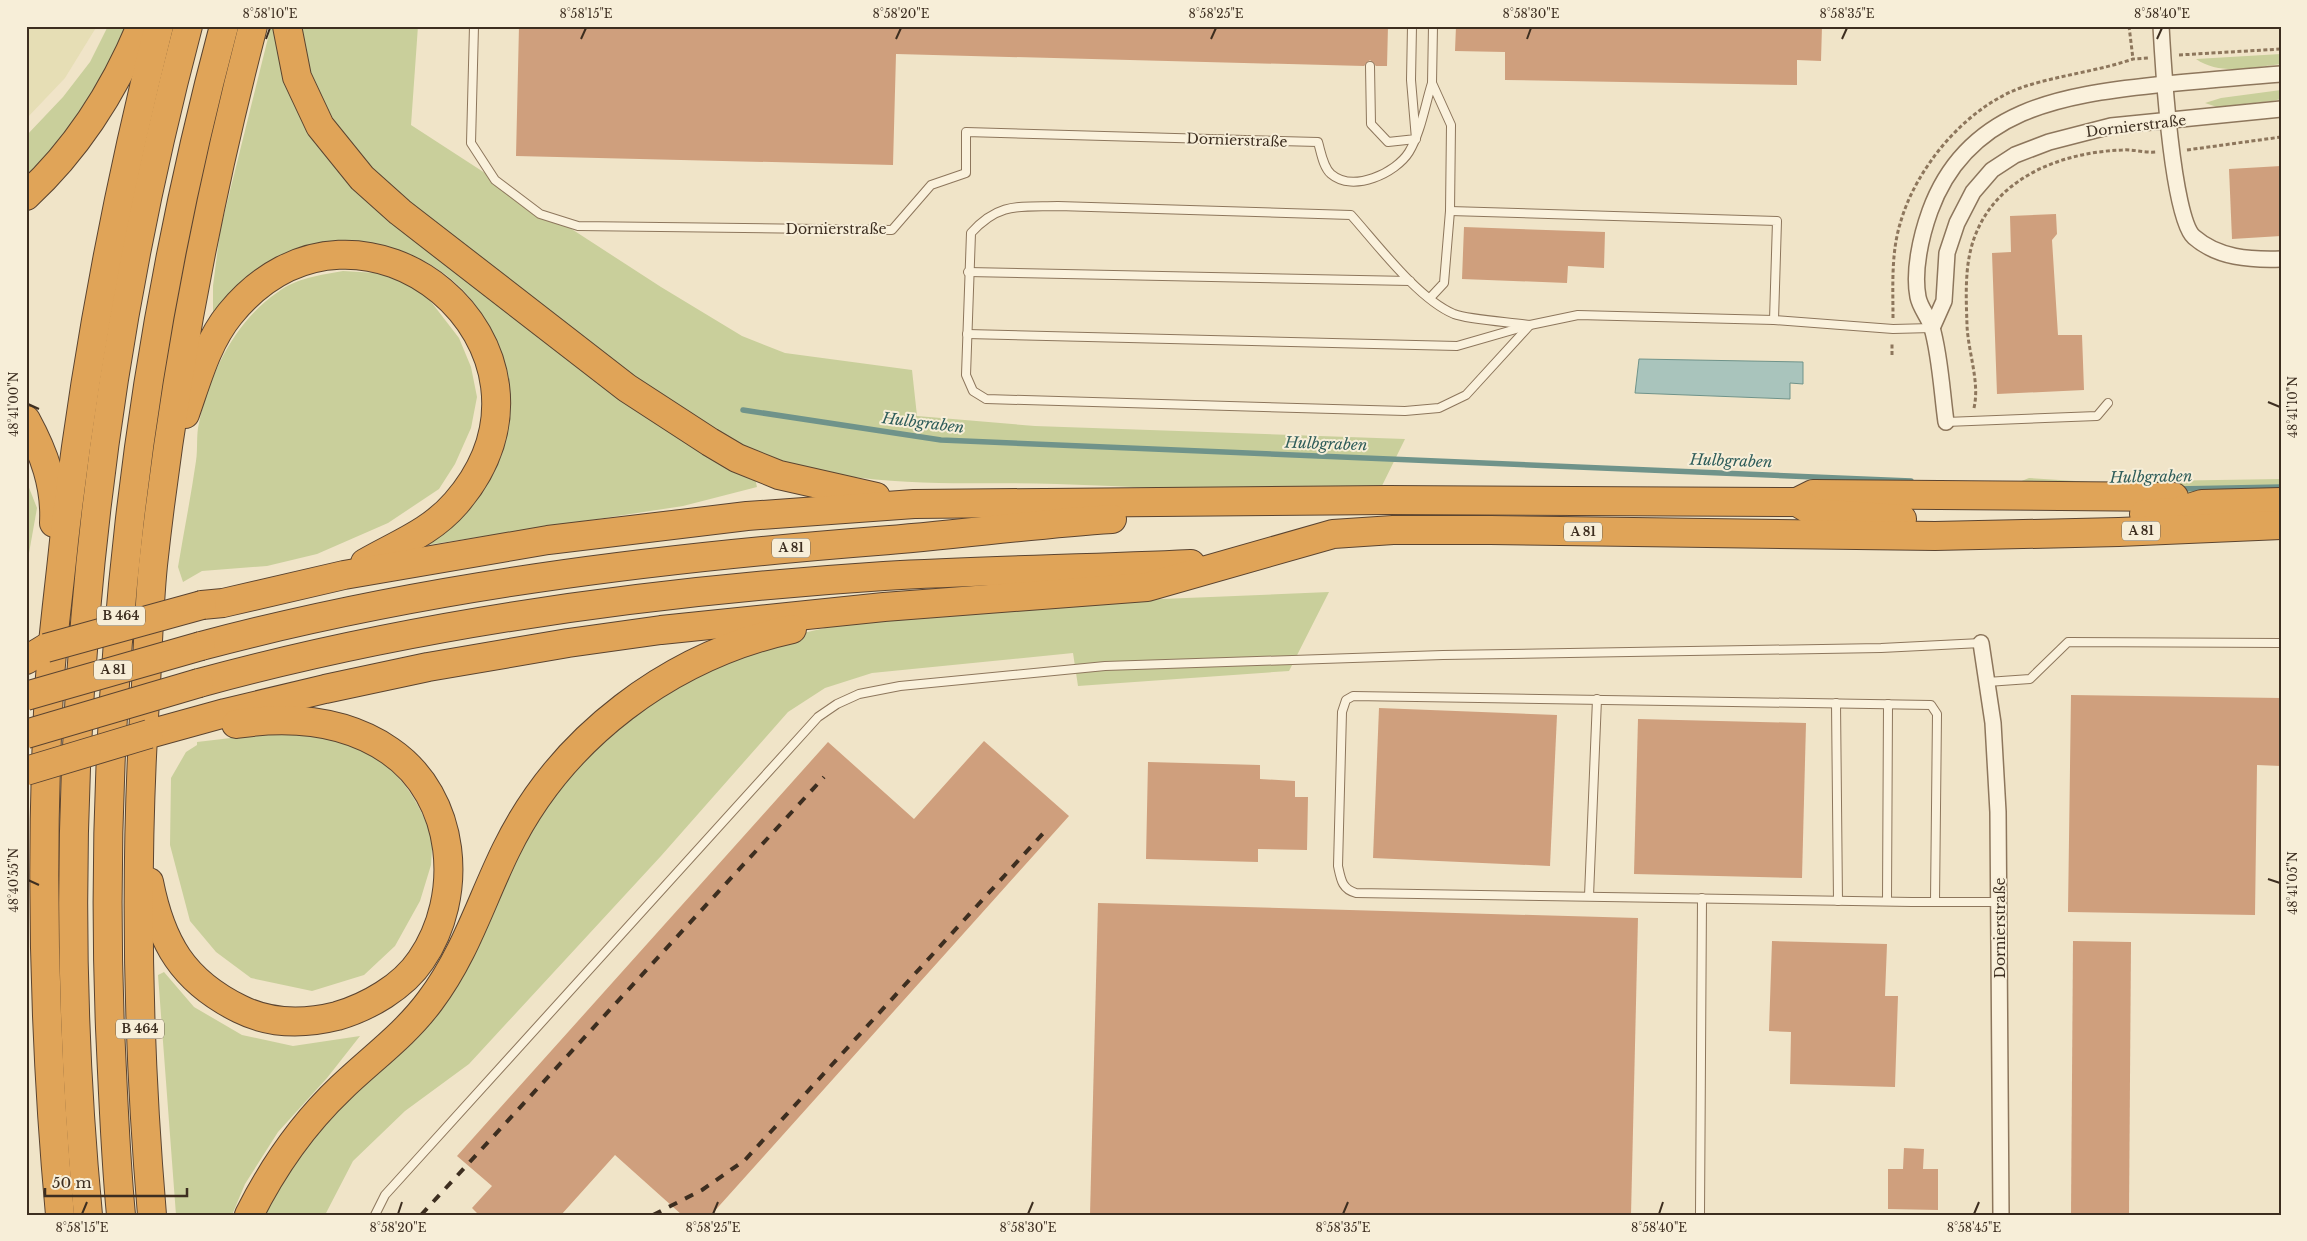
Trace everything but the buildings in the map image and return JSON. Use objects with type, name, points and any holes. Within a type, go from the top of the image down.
[{"type":"highway","points":[[26,196],[69,151],[89,125],[116,81],[141,26]]},
{"type":"highway","points":[[60,1215],[44,943],[45,790],[49,688],[81,407],[98,304],[123,173],[159,26]]},
{"type":"highway","name":"B 464","points":[[88,1215],[76,1048],[73,909],[75,789],[86,608],[104,448],[126,306],[152,173],[188,26]]},
{"type":"highway","name":"B 464","points":[[121,1215],[111,1051],[107,897],[113,737],[124,583],[140,446],[164,294],[190,167],[224,26]]},
{"type":"highway","name":"B 464","points":[[152,1215],[139,1009],[138,842],[153,567],[178,375],[200,252],[253,26]]},
{"type":"highway","points":[[286,26],[297,77],[308,104],[325,132],[362,178],[400,212],[627,388],[710,442],[738,458],[762,468],[814,484],[914,504]]},
{"type":"highway","points":[[167,457],[213,341],[229,316],[260,284],[282,271],[303,262],[332,256],[363,256],[395,263],[429,279],[453,300],[468,317],[479,336],[489,360],[495,402],[491,438],[478,471],[468,487],[445,515],[424,532],[344,575]]},
{"type":"highway","points":[[26,420],[45,459],[54,497],[53,549],[58,596]]},
{"type":"highway","points":[[33,653],[202,605],[344,575],[486,550],[625,530],[747,516],[914,504],[1388,500]]},
{"type":"highway","name":"A 81","points":[[26,696],[201,646],[330,615],[422,596],[624,565],[1109,519],[1276,511],[1388,500],[1797,502],[1815,513],[1930,517],[1999,516],[2281,525]]},
{"type":"highway","name":"A 81","points":[[26,734],[199,683],[333,650],[584,606],[684,594],[893,576],[1234,561],[1333,534],[1393,530],[2176,512],[2202,504],[2281,502]]},
{"type":"highway","points":[[26,771],[158,732],[186,733],[198,726],[363,680],[526,650],[661,630],[850,611],[1147,587],[1234,561]]},
{"type":"highway","points":[[249,1215],[276,1166],[310,1120],[401,1034],[438,990],[463,950],[501,860],[525,816],[543,788],[582,744],[622,708],[644,692],[697,663],[754,640],[850,611]]},
{"type":"highway","points":[[138,842],[155,912],[172,951],[188,972],[205,988],[223,1000],[248,1012],[271,1019],[295,1022],[320,1020],[350,1012],[373,1001],[408,975],[421,960],[434,938],[448,893],[447,844],[439,817],[425,788],[408,767],[392,752],[376,742],[342,728],[302,721],[198,726]]},
{"type":"highway","points":[[26,1003],[44,943]]},
{"type":"street","points":[[2161,26],[2176,185],[2183,216],[2192,236],[2224,254],[2244,259],[2281,259]]},
{"type":"street","points":[[1946,422],[1932,328],[1918,297],[1918,260],[1922,232],[1933,203],[1949,171],[1997,126],[2026,110],[2052,101],[2083,94],[2165,84],[2281,74]]},
{"type":"street","name":"Dornierstraße","points":[[1932,328],[1944,301],[1947,252],[1957,223],[1973,192],[1992,170],[2015,155],[2085,131],[2122,125],[2281,109]]},
{"type":"street","name":"Dornierstraße","points":[[1981,643],[1993,723],[1998,812],[2001,1215]]},
{"type":"lane","name":"Dornierstraße","points":[[474,26],[471,143],[495,180],[540,214],[578,226],[892,230],[931,185],[966,173],[966,132],[1318,142],[1331,173],[1344,180],[1360,181],[1391,169],[1408,154],[1416,139]]},
{"type":"lane","points":[[1412,26],[1411,80],[1416,139]]},
{"type":"lane","points":[[1416,139],[1432,82],[1433,26]]},
{"type":"lane","points":[[1370,66],[1371,124],[1388,142],[1416,139]]},
{"type":"lane","points":[[1430,298],[1444,283],[1450,211],[1451,125],[1432,82]]},
{"type":"lane","points":[[1058,206],[1351,215],[1410,281],[1430,298],[1454,314],[1530,325],[1466,395],[1439,408],[1405,411],[986,398],[973,391],[966,374],[968,272],[971,233],[983,219],[1004,208],[1058,206]]},
{"type":"lane","points":[[1450,211],[1777,221],[1774,320]]},
{"type":"lane","points":[[968,272],[1410,281]]},
{"type":"lane","points":[[967,334],[1457,346],[1530,325],[1578,315],[1774,320],[1893,329],[1932,328]]},
{"type":"lane","points":[[1946,422],[2097,416],[2108,404]]},
{"type":"lane","points":[[1987,682],[2030,679],[2068,642],[2281,643]]},
{"type":"lane","points":[[375,1215],[384,1195],[818,718],[837,704],[859,694],[964,678],[1105,666],[1443,654],[1881,648],[1981,643]]},
{"type":"lane","points":[[1934,902],[1937,714],[1936,708],[1931,705],[1353,696],[1346,700],[1342,722],[1338,866],[1342,883],[1347,890],[1356,893],[1887,902],[1934,902],[2000,902]]},
{"type":"lane","points":[[1590,896],[1596,699]]},
{"type":"lane","points":[[1836,703],[1838,900]]},
{"type":"lane","points":[[1887,902],[1888,704]]},
{"type":"lane","points":[[1700,1215],[1702,898]]},
{"type":"path","points":[[2129,26],[2133,58]]},
{"type":"path","points":[[1971,421],[1976,397],[1968,340],[1966,289],[1969,260],[1977,232],[1990,209],[2016,182],[2032,172],[2082,156],[2124,150],[2141,153],[2206,149],[2230,143],[2281,137]]},
{"type":"shaded area","points":[[26,26],[97,26],[65,78],[26,119]]},
{"type":"green space","points":[[108,26],[136,26],[92,108],[26,181],[26,136],[63,97],[90,62]]},
{"type":"green space","points":[[271,26],[277,26],[310,124],[755,478],[757,487],[683,506],[414,547],[454,521],[474,501],[493,468],[502,444],[507,418],[507,396],[490,330],[474,303],[455,282],[432,265],[406,253],[379,245],[351,242],[322,244],[295,251],[269,263],[246,280],[213,314],[213,286],[220,231]]},
{"type":"green space","points":[[299,26],[418,26],[411,125],[661,287],[742,336],[785,353],[912,370],[917,416],[1035,426],[1405,439],[1375,500],[1097,485],[911,482],[838,475],[768,456],[721,433],[676,406],[507,281],[393,190],[354,151],[322,105],[305,57]]},
{"type":"green space","points":[[2281,54],[2281,64],[2237,69],[2216,67],[2196,59]]},
{"type":"green space","points":[[2281,90],[2281,99],[2272,101],[2217,107],[2205,103],[2221,98]]},
{"type":"green space","points":[[343,271],[377,273],[406,281],[422,290],[459,338],[471,367],[477,397],[471,428],[455,464],[439,489],[388,523],[317,554],[267,566],[202,571],[183,582],[178,567],[196,461],[198,428],[217,367],[237,333],[249,318],[278,292],[301,280]]},
{"type":"green space","points":[[2029,478],[2091,482],[2281,479],[2281,497],[2173,501],[2009,486]]},
{"type":"green space","points":[[26,480],[37,508],[26,570]]},
{"type":"green space","points":[[1329,592],[1289,671],[1078,686],[1073,653],[872,673],[825,688],[788,712],[661,856],[469,1064],[405,1111],[353,1161],[325,1215],[262,1215],[304,1144],[502,885],[546,802],[611,729],[706,668],[799,634],[855,621],[1137,600]]},
{"type":"green space","points":[[282,732],[333,741],[355,748],[374,758],[392,771],[407,788],[420,809],[431,835],[433,834],[431,865],[420,901],[395,946],[364,975],[312,991],[251,978],[216,952],[190,921],[170,845],[171,778],[186,752],[197,745],[197,742]]},
{"type":"green space","points":[[164,972],[194,1007],[242,1035],[293,1046],[360,1036],[327,1078],[278,1132],[245,1184],[232,1215],[176,1215],[158,975]]},
{"type":"water","points":[[1639,359],[1803,362],[1803,384],[1790,383],[1790,399],[1635,393]]},
{"type":"waterway","name":"Hulbgraben","points":[[743,410],[941,440],[1911,481]]},
{"type":"waterway","name":"Hulbgraben","points":[[2177,489],[2281,487]]},
{"type":"railway","points":[[421,1215],[824,777]]},
{"type":"railway","points":[[653,1215],[702,1190],[745,1160],[1048,828]]}]
